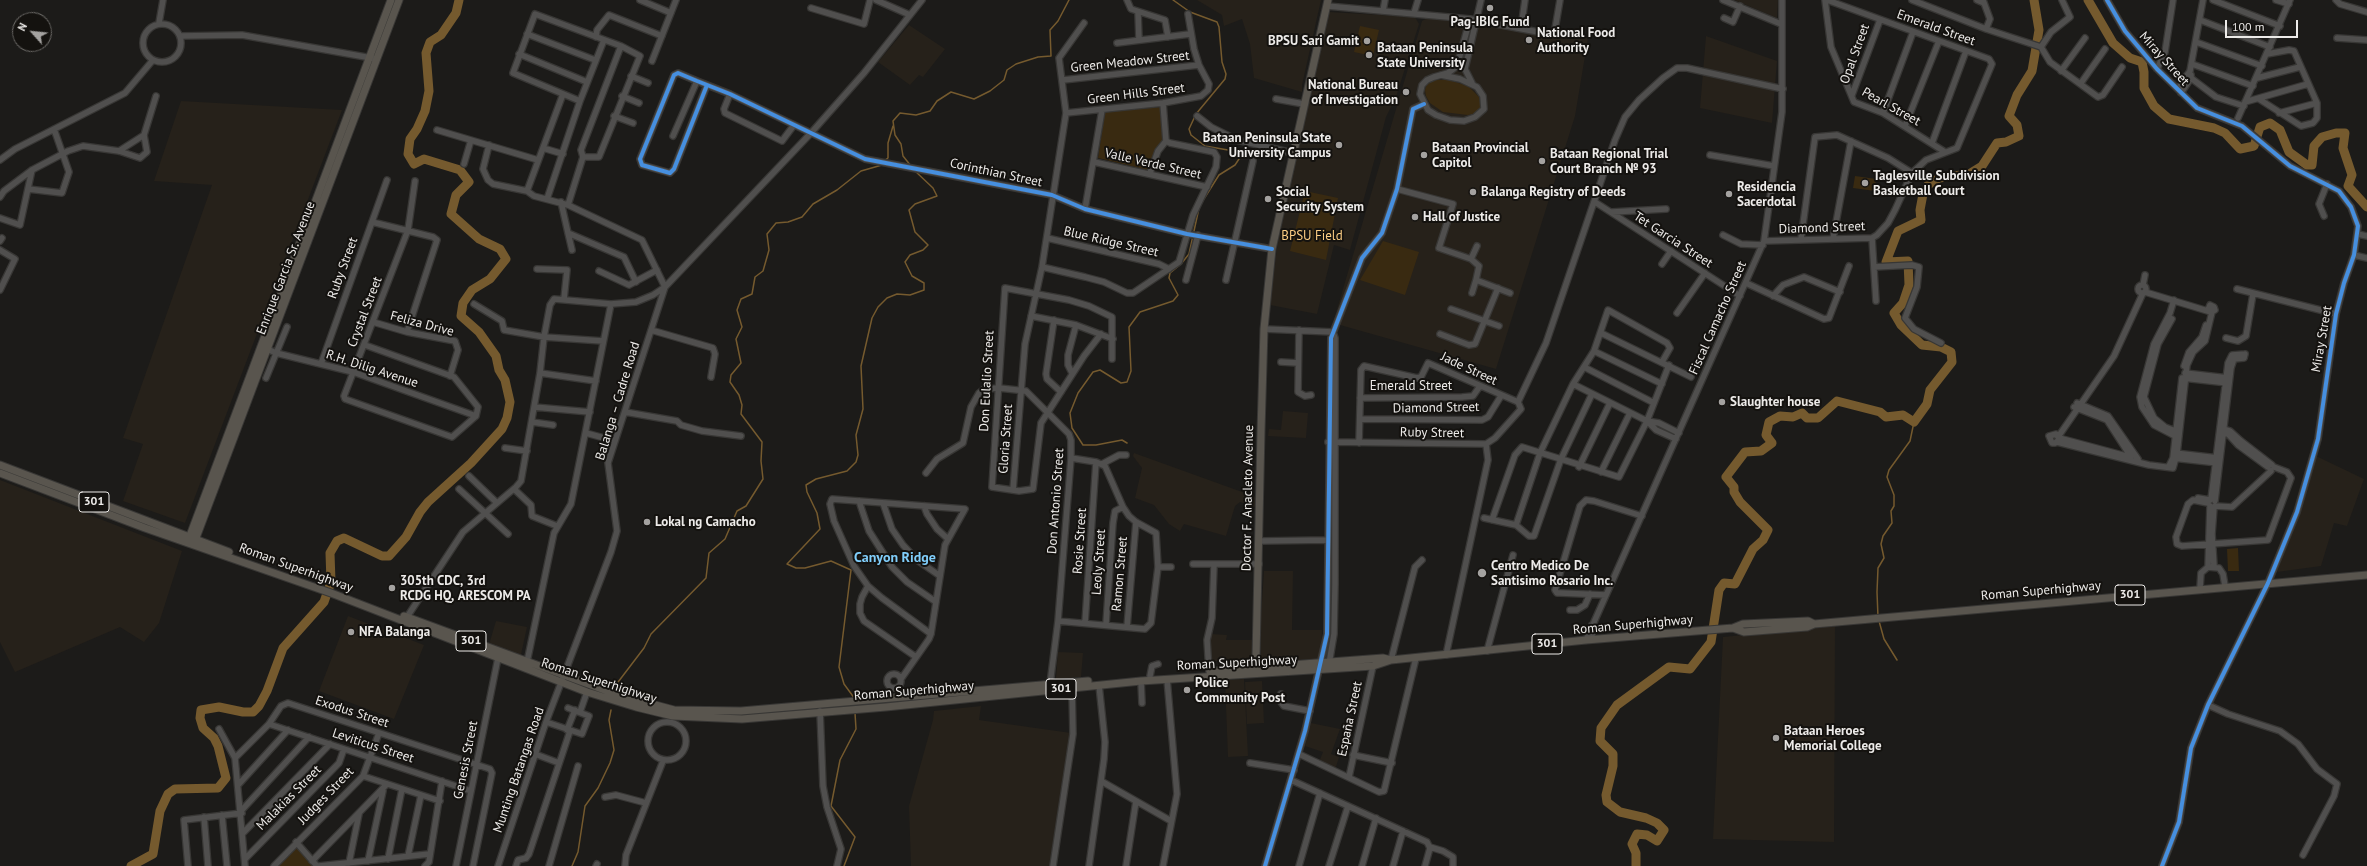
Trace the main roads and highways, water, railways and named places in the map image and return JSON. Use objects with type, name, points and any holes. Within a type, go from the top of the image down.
[{"type":"main road","name":"Enrique Garcia Sr. Avenue","points":[[265,348],[369,57],[391,0]]},
{"type":"main road","name":"Enrique Garcia Sr. Avenue","points":[[192,541],[399,0]]},
{"type":"main road","name":"Doctor F. Anacleto Avenue","points":[[1258,671],[1256,657],[1264,329],[1272,249],[1292,153],[1327,3]]},
{"type":"main road","name":"Roman Superhighway","points":[[0,465],[192,541]]},
{"type":"main road","name":"Roman Superhighway","points":[[0,473],[407,617],[528,662],[563,678],[587,692],[673,719],[742,719],[820,712],[844,706]]},
{"type":"main road","name":"Roman Superhighway","points":[[1325,666],[1373,666],[1391,660],[1589,640],[1733,628],[1744,632],[1807,627],[1814,624],[2367,574]]},
{"type":"main road","name":"Roman Superhighway","points":[[332,591],[498,658],[637,701],[674,710],[741,711],[844,706],[1325,666],[1383,658],[1391,660]]},
{"type":"main road","name":"Roman Superhighway","points":[[864,704],[896,697],[1050,684],[1209,671],[1258,671]]},
{"type":"waterway","points":[[131,866],[153,854],[160,811],[168,794],[175,789],[218,788],[226,778],[218,746],[214,738],[203,728],[200,718],[201,710],[219,707],[243,712],[253,712],[259,706],[267,691],[283,648],[324,602],[331,582],[330,553],[337,541],[344,538],[382,556],[389,556],[406,537],[420,512],[428,502],[471,463],[502,429],[507,418],[510,402],[505,380],[499,370],[496,356],[479,332],[461,316],[463,303],[472,290],[490,279],[506,259],[500,249],[479,239],[451,214],[456,195],[469,182],[460,170],[424,159],[414,164],[408,154],[410,139],[417,129],[425,111],[429,91],[426,53],[430,42],[441,35],[456,13],[459,0]]},
{"type":"waterway","points":[[911,166],[903,156],[901,144],[895,135],[893,121],[900,113],[916,115],[930,111],[937,101],[951,92],[974,99],[990,91],[1004,80],[1007,70],[1016,64],[1038,57],[1051,56],[1050,30],[1058,21],[1069,0]]},
{"type":"waterway","points":[[1173,0],[1190,12],[1217,22],[1219,27],[1222,62],[1226,74],[1225,79],[1196,114],[1189,129],[1191,135],[1205,146],[1228,150],[1238,155],[1239,159],[1235,165],[1219,175],[1202,202]]},
{"type":"waterway","points":[[1636,866],[1636,853],[1632,844],[1637,834],[1647,835],[1657,841],[1664,830],[1657,823],[1646,818],[1620,812],[1607,802],[1606,795],[1613,766],[1613,754],[1600,741],[1601,728],[1617,705],[1669,667],[1690,669],[1711,642],[1719,590],[1724,583],[1735,584],[1753,549],[1763,540],[1768,530],[1740,502],[1734,492],[1734,487],[1726,477],[1745,452],[1761,451],[1772,443],[1766,435],[1769,422],[1780,416],[1793,417],[1802,413],[1807,418],[1818,418],[1837,401],[1880,412],[1886,417],[1903,415],[1914,422],[1927,404],[1930,390],[1952,362],[1951,352],[1941,347],[1922,345],[1901,325],[1894,313],[1903,303],[1909,285],[1908,261],[1886,262],[1898,231],[1921,220],[1920,210],[1923,194],[1928,185],[1939,178],[1969,174],[1982,166],[1997,143],[2006,142],[2019,136],[2017,125],[2009,116],[2017,95],[2032,71],[2039,30],[2034,0]]},
{"type":"waterway","points":[[2088,0],[2113,43],[2130,58],[2142,62],[2144,72],[2144,88],[2154,106],[2169,119],[2214,128],[2225,133],[2240,149],[2254,146],[2260,127],[2270,123],[2280,130],[2289,152],[2307,165],[2312,165],[2314,146],[2322,137],[2336,133],[2345,133],[2343,148],[2352,175],[2348,186],[2367,207]]},
{"type":"waterway","points":[[885,160],[888,158],[888,143],[893,126]]},
{"type":"waterway","points":[[612,690],[644,648],[651,634],[706,578],[709,553],[725,539],[737,511],[746,506],[763,479],[761,461],[762,442],[741,414],[742,405],[739,395],[730,382],[731,375],[741,363],[736,339],[742,327],[737,310],[741,299],[752,294],[755,277],[763,271],[769,250],[767,234],[776,223],[788,222],[802,217],[813,204],[837,190],[861,171],[882,165]]},
{"type":"waterway","points":[[855,699],[844,684],[839,667],[851,570],[831,561],[805,568],[796,568],[787,564],[820,529],[817,513],[807,492],[806,485],[816,479],[847,471],[856,462],[858,455],[856,435],[863,409],[861,366],[872,318],[878,307],[887,298],[897,294],[910,295],[924,290],[924,283],[912,276],[905,262],[910,255],[923,250],[928,245],[915,232],[909,210],[915,204],[937,196],[933,188],[914,170]]},
{"type":"waterway","points":[[1127,443],[1122,440],[1096,445],[1083,445],[1072,428],[1070,413],[1078,393],[1093,372],[1100,370],[1121,383],[1127,382],[1131,371],[1129,327],[1140,312],[1173,301],[1178,295],[1169,278],[1170,273],[1181,264],[1189,254],[1199,208]]},
{"type":"waterway","points":[[1878,617],[1878,568],[1884,558],[1881,544],[1883,536],[1892,523],[1891,511],[1894,506],[1894,495],[1887,477],[1889,470],[1910,441],[1914,422]]},
{"type":"waterway","points":[[1879,621],[1884,639],[1897,660]]},
{"type":"waterway","points":[[572,866],[578,852],[585,806],[598,788],[610,763],[614,750],[609,720],[611,710]]},
{"type":"waterway","points":[[844,866],[855,837],[831,806],[840,760],[856,729],[855,713]]},
{"type":"place","name":"Pag-IBIG Fund","points":[[1490,8]]},
{"type":"place","name":"National Food Authority","points":[[1529,40]]},
{"type":"place","name":"BPSU Sari Gamit","points":[[1367,41]]},
{"type":"place","name":"Bataan Peninsula State University","points":[[1369,55]]},
{"type":"place","name":"National Bureau of Investigation","points":[[1406,92]]},
{"type":"place","name":"Bataan Peninsula State University Campus","points":[[1339,145]]},
{"type":"place","name":"Bataan Provincial Capitol","points":[[1424,155]]},
{"type":"place","name":"Bataan Regional Trial Court Branch № 93","points":[[1542,161]]},
{"type":"place","name":"Taglesville Subdivision Basketball Court","points":[[1865,183]]},
{"type":"place","name":"Balanga Registry of Deeds","points":[[1473,192]]},
{"type":"place","name":"Residencia Sacerdotal","points":[[1729,194]]},
{"type":"place","name":"Social Security System","points":[[1268,199]]},
{"type":"place","name":"Hall of Justice","points":[[1415,217]]},
{"type":"place","name":"Slaughter house","points":[[1722,402]]},
{"type":"place","name":"Lokal ng Camacho","points":[[647,522]]},
{"type":"place","name":"Centro Medico De Santisimo Rosario Inc.","points":[[1482,573]]},
{"type":"place","name":"305th CDC, 3rd RCDG HQ, ARESCOM PA","points":[[392,588]]},
{"type":"place","name":"NFA Balanga","points":[[351,632]]},
{"type":"place","name":"Police Community Post","points":[[1187,690]]},
{"type":"place","name":"Bataan Heroes Memorial College","points":[[1776,738]]},
{"type":"district","name":"Canyon Ridge","points":[[895,558]]},
{"type":"park label","name":"BPSU Field","points":[[1312,236]]}]
